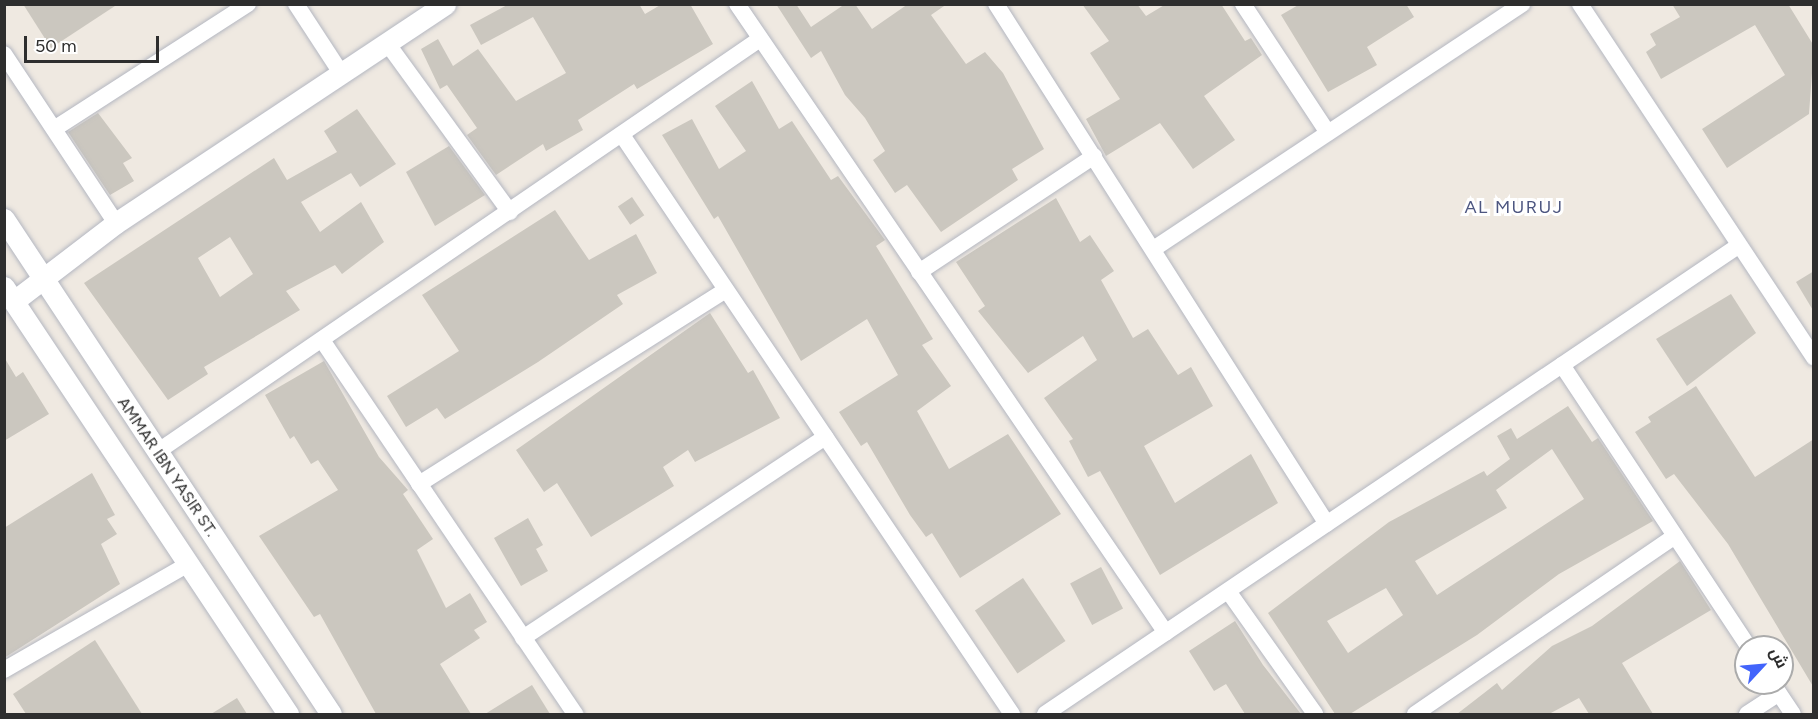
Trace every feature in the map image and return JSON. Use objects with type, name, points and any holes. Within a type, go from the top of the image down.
[{"type":"street","points":[[54,129],[248,4]]},
{"type":"street","points":[[296,4],[342,73]]},
{"type":"street","points":[[288,714],[9,294],[44,281],[116,223],[445,4]]},
{"type":"street","points":[[737,4],[1166,633]]},
{"type":"street","points":[[996,4],[1155,248],[1327,524]]},
{"type":"street","points":[[1243,4],[1328,133]]},
{"type":"street","points":[[1155,248],[1522,4]]},
{"type":"street","points":[[1580,4],[1738,246],[1814,357]]},
{"type":"street","points":[[157,452],[760,39]]},
{"type":"street","points":[[387,43],[510,212]]},
{"type":"street","points":[[4,54],[116,223]]},
{"type":"street","points":[[622,135],[1012,714]]},
{"type":"street","points":[[919,272],[1094,156]]},
{"type":"street","name":"AMMAR IBN YASIR ST.","points":[[4,219],[331,714]]},
{"type":"street","points":[[1046,714],[1738,246]]},
{"type":"street","points":[[419,484],[726,290]]},
{"type":"street","points":[[322,340],[575,714]]},
{"type":"street","points":[[1562,366],[1741,635]]},
{"type":"street","points":[[523,638],[825,437]]},
{"type":"street","points":[[1415,714],[1675,536]]},
{"type":"street","points":[[4,670],[188,564]]},
{"type":"street","points":[[1228,591],[1315,714]]},
{"type":"street","points":[[1747,714],[1768,695]]},
{"type":"street","points":[[1781,695],[1793,714]]},
{"type":"building","points":[[23,4],[118,4],[51,48]]},
{"type":"building","points":[[509,4],[639,4],[645,14],[662,4],[690,4],[713,44],[637,89],[634,84],[578,120],[583,130],[546,151],[543,144],[496,175],[467,135],[477,128],[447,85],[440,89],[421,49],[438,39],[453,66],[478,49],[516,101],[566,73],[533,17],[481,45],[470,25]]},
{"type":"building","points":[[776,4],[796,4],[811,27],[845,4],[855,4],[872,29],[908,4],[947,4],[931,15],[966,64],[985,52],[1003,73],[1044,149],[1012,169],[1018,180],[941,232],[907,185],[895,193],[873,160],[885,151],[865,118],[845,95],[821,51],[811,58]]},
{"type":"building","points":[[1082,4],[1137,4],[1146,16],[1166,4],[1221,4],[1245,41],[1251,38],[1262,55],[1204,96],[1235,140],[1193,169],[1160,123],[1106,156],[1086,119],[1120,99],[1090,53],[1109,41]]},
{"type":"building","points":[[1300,4],[1406,4],[1414,17],[1367,47],[1377,65],[1328,92],[1281,15]]},
{"type":"building","points":[[1672,4],[1788,4],[1814,46],[1809,114],[1727,168],[1702,129],[1785,75],[1755,25],[1661,79],[1646,52],[1656,45],[1650,34],[1680,17]]},
{"type":"building","points":[[752,81],[779,129],[792,121],[831,180],[838,176],[885,240],[876,246],[933,339],[922,345],[951,386],[917,411],[949,469],[1008,434],[1061,514],[960,578],[932,533],[926,537],[910,515],[867,442],[861,446],[839,412],[898,375],[867,319],[801,361],[718,216],[714,219],[662,135],[692,119],[719,169],[746,151],[715,106]]},
{"type":"building","points":[[357,109],[396,164],[360,187],[351,173],[301,202],[320,232],[361,202],[384,242],[342,274],[335,265],[286,291],[300,310],[204,367],[208,374],[168,400],[84,283],[274,158],[287,180],[337,152],[324,131]],"holes":[[[230,237],[253,274],[220,297],[198,258]]]},
{"type":"building","points":[[98,113],[132,158],[123,163],[134,181],[110,195],[68,132]]},
{"type":"building","points":[[449,146],[485,195],[435,226],[406,172]]},
{"type":"building","points":[[632,197],[644,215],[630,225],[618,207]]},
{"type":"building","points":[[1056,198],[1080,242],[1090,235],[1114,271],[1101,280],[1133,338],[1148,329],[1178,375],[1191,367],[1213,406],[1144,446],[1175,503],[1251,454],[1278,503],[1160,575],[1100,471],[1088,477],[1069,441],[1073,439],[1044,398],[1097,360],[1083,336],[1028,373],[978,311],[985,306],[956,262]]},
{"type":"building","points":[[555,210],[589,260],[636,234],[657,273],[617,295],[623,304],[538,362],[445,419],[437,408],[406,427],[387,396],[459,351],[422,295]]},
{"type":"building","points":[[1814,271],[1814,312],[1796,282]]},
{"type":"building","points":[[1731,294],[1756,333],[1687,386],[1656,339]]},
{"type":"building","points":[[710,313],[748,373],[753,370],[780,418],[695,462],[688,450],[663,467],[674,486],[591,537],[557,483],[544,492],[516,450]]},
{"type":"building","points":[[4,357],[16,377],[23,372],[49,414],[4,441]]},
{"type":"building","points":[[324,361],[379,457],[408,490],[403,494],[433,539],[417,550],[446,608],[470,593],[487,622],[474,630],[480,638],[440,664],[471,714],[376,714],[320,614],[314,617],[259,536],[338,490],[318,460],[311,464],[294,436],[290,439],[265,395]]},
{"type":"building","points":[[1696,386],[1755,477],[1814,439],[1814,688],[1794,655],[1794,635],[1782,635],[1728,544],[1674,474],[1666,479],[1635,432],[1651,422],[1648,417]]},
{"type":"building","points":[[1568,406],[1592,442],[1598,438],[1653,521],[1559,574],[1477,635],[1350,714],[1335,714],[1268,613],[1389,522],[1484,471],[1487,476],[1510,459],[1497,436],[1511,428],[1517,439]],"holes":[[[1552,449],[1584,499],[1437,595],[1415,561],[1507,508],[1496,490]],[[1386,588],[1403,615],[1348,653],[1327,621]]]},
{"type":"building","points":[[92,473],[115,515],[107,519],[117,534],[101,544],[120,584],[4,658],[4,528]]},
{"type":"building","points":[[528,518],[543,545],[536,549],[548,571],[521,586],[494,538]]},
{"type":"building","points":[[1680,561],[1711,610],[1622,663],[1653,714],[1589,714],[1579,698],[1549,714],[1457,714],[1497,683],[1502,690],[1552,646],[1592,626]]},
{"type":"building","points":[[1101,567],[1123,608],[1092,625],[1070,583]]},
{"type":"building","points":[[1023,578],[1065,641],[1017,673],[975,610]]},
{"type":"building","points":[[1235,621],[1263,665],[1301,714],[1245,714],[1226,684],[1214,691],[1189,651]]},
{"type":"building","points":[[95,640],[142,714],[26,714],[13,694]]},
{"type":"building","points":[[532,685],[550,714],[485,714]]},
{"type":"building","points":[[237,698],[247,714],[211,714]]},
{"type":"district","name":"AL MURUJ","points":[[1514,207]]}]
